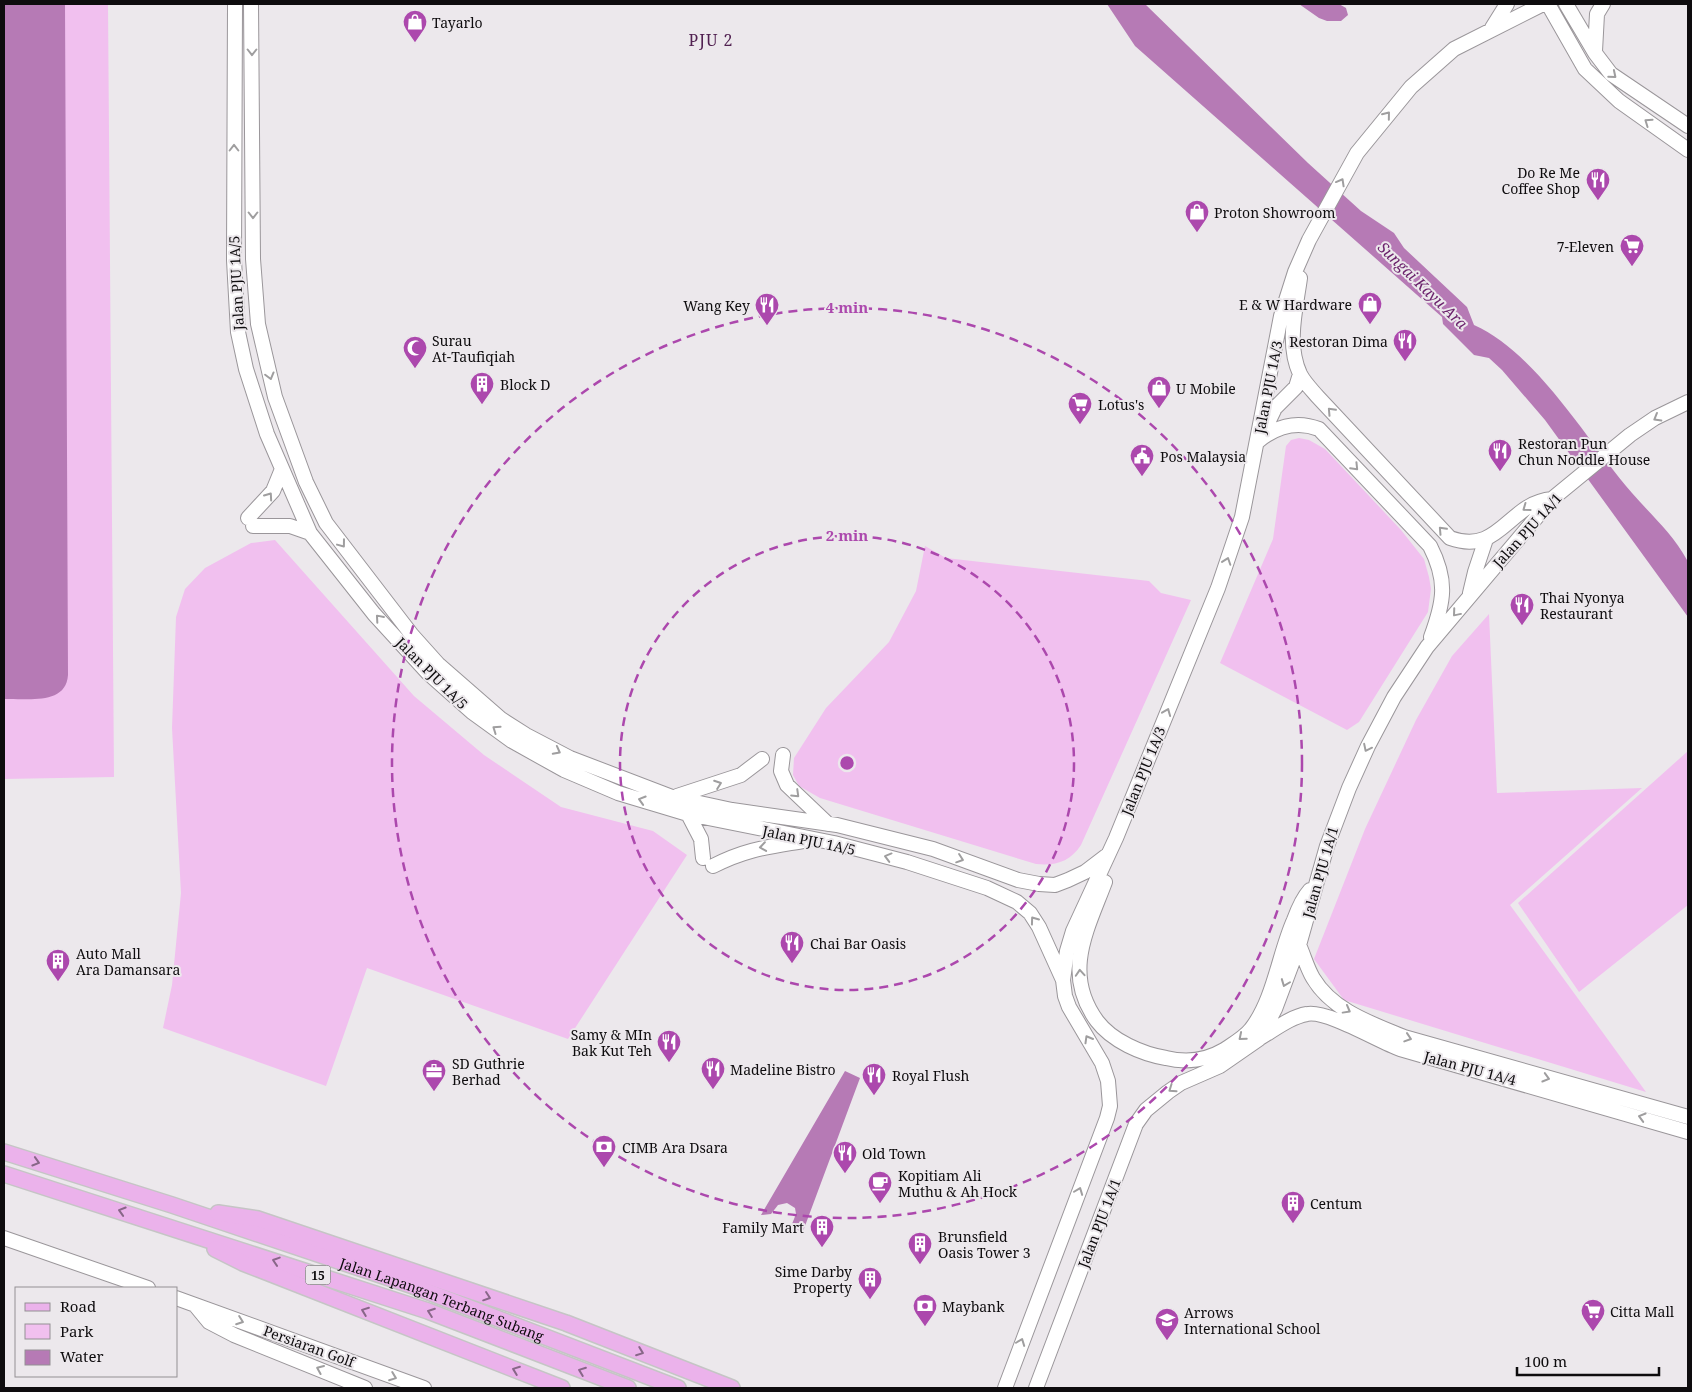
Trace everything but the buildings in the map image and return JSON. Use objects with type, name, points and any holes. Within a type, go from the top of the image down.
[{"type":"main road","name":"Jalan Lapangan Terbang Subang","points":[[4,1152],[172,1205],[413,1286],[678,1388]]},
{"type":"main road","name":"Jalan Lapangan Terbang Subang","points":[[4,1174],[428,1311],[628,1388]]},
{"type":"main road","points":[[172,1205],[258,1219],[566,1323],[732,1388]]},
{"type":"main road","points":[[168,1226],[243,1263],[562,1388]]},
{"type":"street","name":"Jalan PJU 1A/5","points":[[235,4],[234,300],[238,332],[246,369],[267,434],[310,533],[374,614],[428,673],[472,712],[512,741],[564,770],[618,793],[688,814],[812,839],[907,862],[1005,895],[1030,913],[1039,927],[1063,980]]},
{"type":"street","name":"Jalan PJU 1A/5","points":[[252,4],[253,259],[258,324],[281,416],[315,503],[326,523],[412,635],[438,664],[501,719],[570,758],[672,797],[740,811],[828,824],[933,849],[1018,880],[1039,884],[1055,885],[1068,880],[1085,872],[1108,854]]},
{"type":"street","points":[[1492,28],[1508,4]]},
{"type":"street","points":[[1568,4],[1595,53],[1610,74],[1688,126]]},
{"type":"street","name":"Jalan PJU 1A/3","points":[[1108,854],[1218,588],[1242,517],[1281,316],[1306,246],[1357,153],[1411,87],[1454,49],[1492,28],[1548,7],[1568,4]]},
{"type":"street","points":[[1595,53],[1597,14],[1603,4]]},
{"type":"street","points":[[1548,7],[1585,69],[1619,101],[1688,150]]},
{"type":"street","points":[[1306,246],[1293,327],[1295,355],[1300,374],[1317,396],[1450,538],[1464,543],[1486,539],[1528,505],[1538,500],[1554,497]]},
{"type":"street","points":[[1257,442],[1275,408],[1296,387],[1300,374]]},
{"type":"street","name":"Jalan PJU 1A/1","points":[[1036,1388],[1136,1124],[1146,1110],[1181,1083],[1220,1066],[1259,1039],[1275,1009],[1299,945],[1336,818],[1366,751],[1394,697],[1427,647],[1554,497],[1630,435],[1655,418],[1688,402]]},
{"type":"street","points":[[1257,442],[1278,428],[1292,425],[1310,426],[1319,429],[1430,546],[1438,560],[1444,599],[1427,647]]},
{"type":"street","points":[[282,469],[272,491],[251,522],[290,526],[310,533]]},
{"type":"street","points":[[1470,596],[1475,572],[1486,539]]},
{"type":"street","points":[[783,755],[781,771],[787,785],[828,824]]},
{"type":"street","points":[[672,797],[694,792],[741,774],[762,759]]},
{"type":"street","points":[[688,814],[701,839],[708,862],[753,849],[812,839]]},
{"type":"street","points":[[1116,838],[1116,851],[1083,938],[1079,971],[1082,993],[1098,1023],[1112,1034],[1151,1056],[1174,1060],[1196,1060],[1215,1055],[1251,1030],[1261,1012],[1304,896],[1316,885]]},
{"type":"street","points":[[1005,1388],[1110,1106],[1108,1081],[1102,1062],[1069,1007],[1063,980],[1073,931],[1108,854]]},
{"type":"street","name":"Jalan PJU 1A/4","points":[[1299,945],[1312,977],[1324,993],[1367,1028],[1400,1049],[1688,1132]]},
{"type":"street","name":"Jalan PJU 1A/4","points":[[1259,1039],[1293,1018],[1314,1013],[1322,1014],[1688,1117]]},
{"type":"street","points":[[4,1238],[145,1287]]},
{"type":"street","name":"Persiaran Golf","points":[[178,1299],[424,1388]]},
{"type":"street","name":"Persiaran Golf","points":[[194,1305],[209,1322],[234,1335],[365,1388]]},
{"type":"green space","points":[[4,4],[108,4],[114,777],[4,779]]},
{"type":"green space","points":[[1299,438],[1309,440],[1325,449],[1401,530],[1424,559],[1431,589],[1428,612],[1359,722],[1347,730],[1220,663],[1273,539],[1286,446],[1291,440]]},
{"type":"green space","points":[[275,540],[414,696],[484,755],[561,807],[653,831],[687,855],[568,1039],[367,968],[326,1086],[163,1028],[172,985],[181,893],[172,728],[176,617],[185,589],[205,568],[251,543]]},
{"type":"green space","points":[[925,546],[946,558],[1149,581],[1161,593],[1191,600],[1081,845],[1077,851],[1062,862],[1036,864],[820,798],[799,786],[793,775],[794,758],[826,708],[889,642],[916,591]]},
{"type":"green space","points":[[1489,614],[1497,793],[1642,788],[1510,905],[1646,1092],[1344,1000],[1314,959],[1365,829],[1416,720],[1452,656]]},
{"type":"green space","points":[[1688,751],[1688,905],[1579,992],[1518,903]]},
{"type":"water","points":[[4,4],[65,4],[68,675],[66,685],[60,692],[53,696],[33,699],[4,699]]},
{"type":"water","name":"Sungai Kayu Ara","points":[[1107,4],[1145,4],[1308,163],[1361,211],[1394,233],[1404,248],[1467,307],[1474,325],[1497,338],[1540,377],[1632,493],[1668,533],[1687,560],[1689,571],[1688,617],[1545,420],[1502,370],[1489,358],[1474,355],[1443,324],[1442,317],[1135,46]]},
{"type":"water","points":[[1299,4],[1339,4],[1346,8],[1348,15],[1341,21],[1327,21],[1319,18]]},
{"type":"water","points":[[845,1071],[860,1078],[802,1234],[792,1224],[796,1214],[795,1208],[787,1203],[778,1205],[771,1214],[761,1215]]},
{"type":"place","name":"Tayarlo","points":[[415,43]]},
{"type":"place","name":"Do Re Me Coffee Shop","points":[[1598,201]]},
{"type":"place","name":"Proton Showroom","points":[[1197,233]]},
{"type":"place","name":"7-Eleven","points":[[1632,267]]},
{"type":"place","name":"E & W Hardware","points":[[1370,325]]},
{"type":"place","name":"Wang Key","points":[[767,326]]},
{"type":"place","name":"Restoran Dima","points":[[1405,362]]},
{"type":"place","name":"Surau At-Taufiqiah","points":[[415,369]]},
{"type":"place","name":"Block D","points":[[482,405]]},
{"type":"place","name":"U Mobile","points":[[1159,409]]},
{"type":"place","name":"Lotus's","points":[[1080,425]]},
{"type":"place","name":"Restoran Pun Chun Noddle House","points":[[1500,472]]},
{"type":"place","name":"Pos Malaysia","points":[[1142,477]]},
{"type":"place","name":"Thai Nyonya Restaurant","points":[[1522,626]]},
{"type":"place","name":"Chai Bar Oasis","points":[[792,964]]},
{"type":"place","name":"Auto Mall Ara Damansara","points":[[58,982]]},
{"type":"place","name":"Samy & MIn Bak Kut Teh","points":[[669,1063]]},
{"type":"place","name":"Madeline Bistro","points":[[713,1090]]},
{"type":"place","name":"SD Guthrie Berhad","points":[[434,1092]]},
{"type":"place","name":"Royal Flush","points":[[874,1096]]},
{"type":"place","name":"CIMB Ara Dsara","points":[[604,1168]]},
{"type":"place","name":"Old Town","points":[[845,1174]]},
{"type":"place","name":"Kopitiam Ali Muthu & Ah Hock","points":[[880,1204]]},
{"type":"place","name":"Centum","points":[[1293,1224]]},
{"type":"place","name":"Family Mart","points":[[822,1248]]},
{"type":"place","name":"Brunsfield Oasis Tower 3","points":[[920,1265]]},
{"type":"place","name":"Sime Darby Property","points":[[870,1300]]},
{"type":"place","name":"Maybank","points":[[925,1327]]},
{"type":"place","name":"Citta Mall","points":[[1593,1332]]},
{"type":"place","name":"Arrows International School","points":[[1167,1341]]},
{"type":"district","name":"PJU 2","points":[[711,40]]}]
